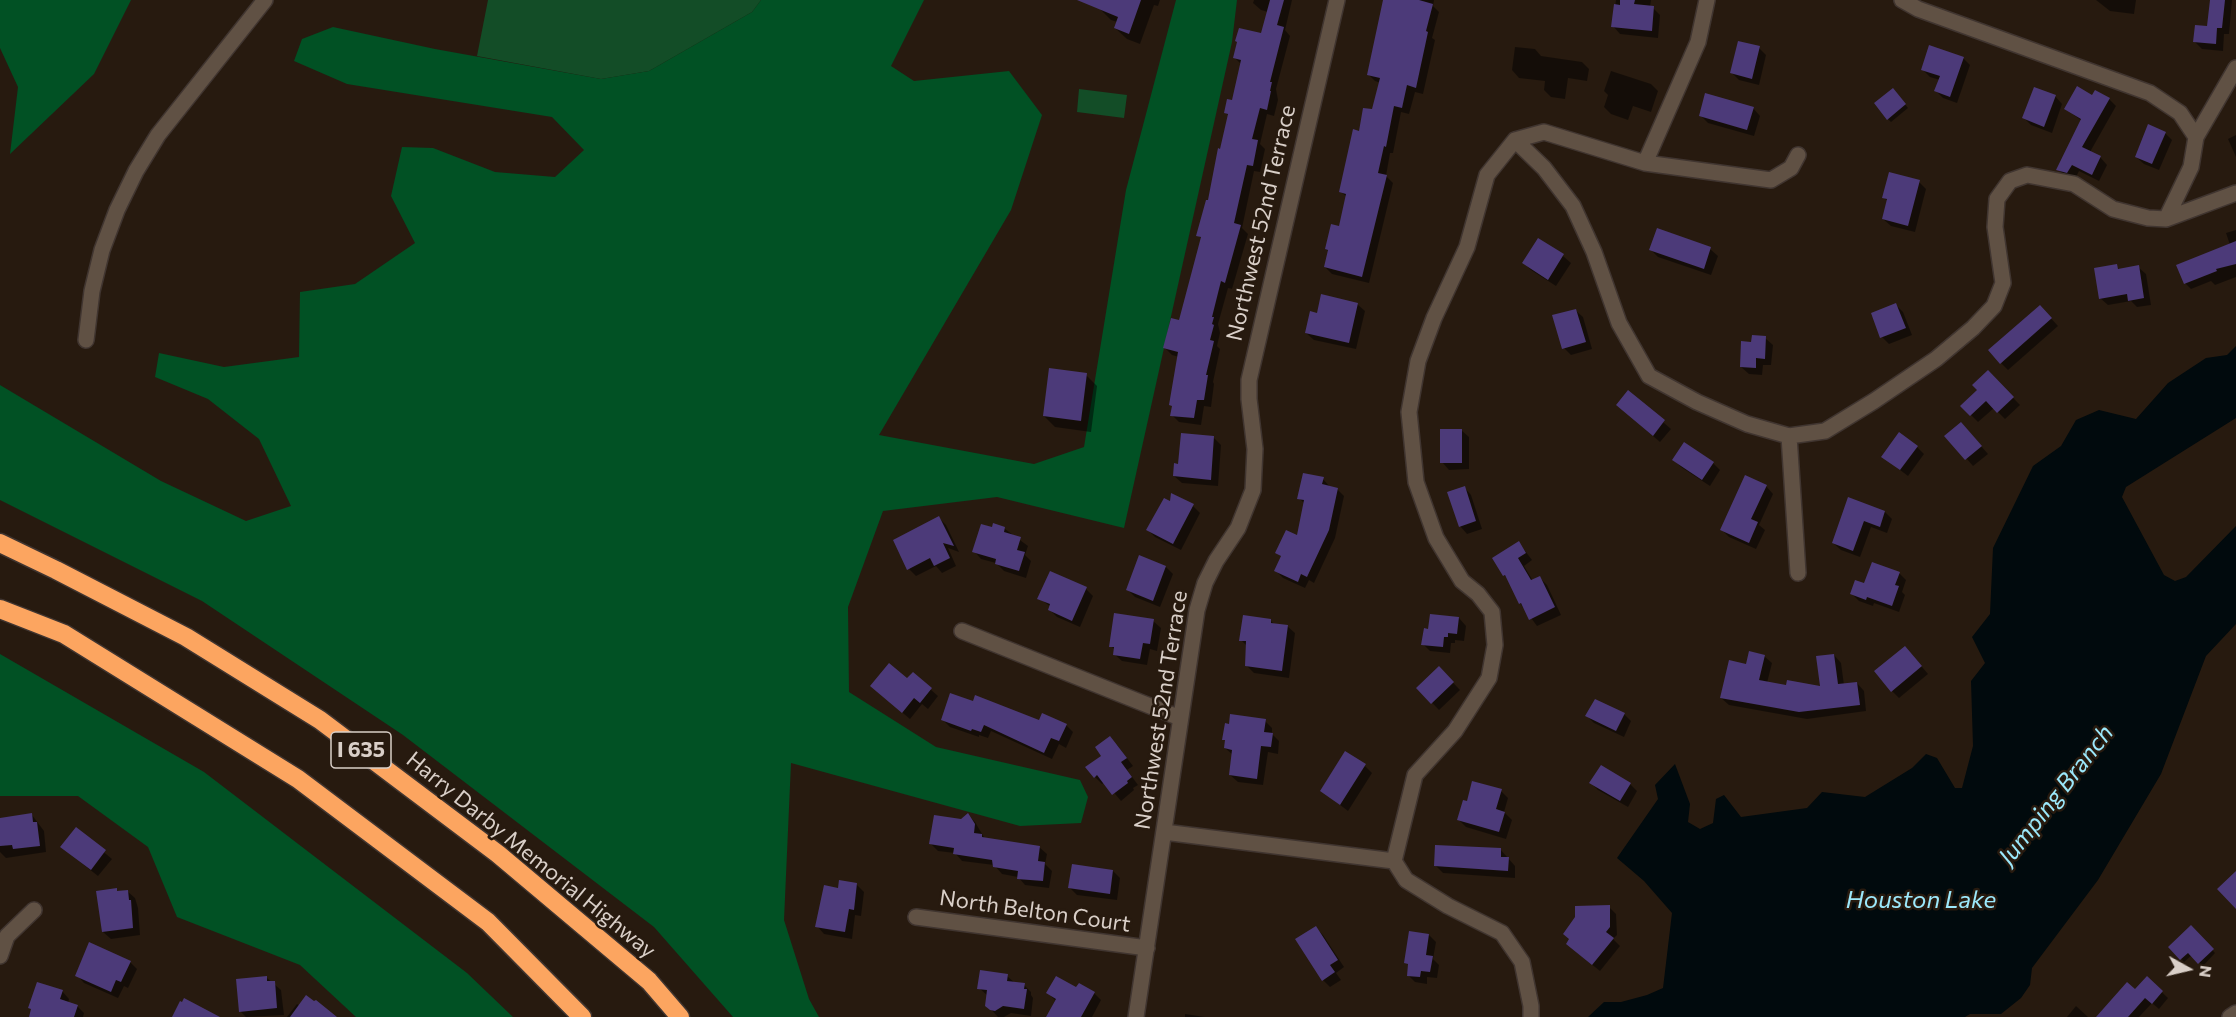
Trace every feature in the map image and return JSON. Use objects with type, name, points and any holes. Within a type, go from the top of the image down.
[{"type":"highway","name":"Harry Darby Memorial Highway","points":[[0,543],[186,637],[320,720],[498,854],[649,981],[680,1017]]},
{"type":"highway","name":"I 635","points":[[0,609],[64,634],[298,779],[488,922],[582,1017]]},
{"type":"street","points":[[86,340],[92,291],[102,250],[117,210],[136,171],[158,135],[265,0]]},
{"type":"street","name":"Northwest 52nd Terrace","points":[[1136,1017],[1197,610],[1205,583],[1216,561],[1238,528],[1253,490],[1255,449],[1249,380],[1336,0]]},
{"type":"street","points":[[1645,163],[1698,42],[1707,0]]},
{"type":"street","points":[[1902,0],[1918,9],[2150,93],[2180,113],[2196,137]]},
{"type":"street","points":[[2166,219],[2191,167],[2196,137],[2236,68]]},
{"type":"street","points":[[1531,1017],[1522,962],[1502,933],[1448,906],[1406,880],[1394,861],[1415,775],[1455,730],[1489,678],[1495,645],[1492,612],[1478,594],[1462,581],[1436,538],[1416,482],[1409,412],[1418,361],[1434,318],[1467,247],[1487,175],[1515,140],[1544,132],[1645,163],[1771,180],[1791,168],[1798,155]]},
{"type":"street","points":[[1515,140],[1544,168],[1573,206],[1594,252],[1619,323],[1649,376],[1697,402],[1747,424],[1789,436],[1825,431],[1874,401],[1936,359],[1973,328],[1994,306],[2003,283],[1995,227],[1997,199],[2010,182],[2026,175],[2074,184],[2113,209],[2148,218],[2166,219],[2236,193]]},
{"type":"street","points":[[1789,436],[1798,573]]},
{"type":"street","points":[[962,632],[1180,718]]},
{"type":"street","points":[[1164,832],[1394,861]]},
{"type":"street","points":[[0,956],[7,936],[34,910]]},
{"type":"street","name":"North Belton Court","points":[[916,917],[1147,948]]},
{"type":"street","points":[[2230,1017],[2236,1013]]},
{"type":"green space","points":[[0,0],[131,0],[94,74],[10,154],[18,87],[0,48]]},
{"type":"green space","points":[[488,0],[761,0],[752,12],[649,71],[601,79],[477,56]]},
{"type":"green space","points":[[761,0],[924,0],[891,66],[914,81],[1009,71],[1042,115],[1011,210],[879,435],[1034,464],[1084,447],[1126,190],[1176,0],[1237,0],[1232,42],[1124,528],[997,497],[883,511],[848,607],[849,692],[936,747],[1080,780],[1088,797],[1081,823],[1020,826],[791,763],[784,920],[809,999],[819,1017],[733,1017],[654,927],[403,735],[202,601],[0,500],[0,385],[161,481],[246,521],[291,506],[259,439],[208,399],[155,377],[159,353],[224,367],[299,357],[300,292],[355,284],[415,243],[391,196],[402,147],[433,148],[495,172],[555,177],[584,150],[552,117],[347,84],[294,61],[302,39],[333,27],[435,49],[601,79],[649,71],[752,12]]},
{"type":"green space","points":[[1079,89],[1127,95],[1124,118],[1077,112]]},
{"type":"green space","points":[[0,654],[204,772],[467,973],[513,1017],[356,1017],[300,965],[177,917],[148,847],[78,796],[0,796]]},
{"type":"water","name":"Houston Lake","points":[[2236,346],[2236,418],[2126,487],[2122,497],[2164,575],[2175,581],[2186,577],[2236,526],[2236,624],[2206,656],[2161,774],[2098,880],[2032,968],[2030,985],[2021,998],[2001,1014],[1970,1014],[1965,1017],[1588,1017],[1604,1002],[1621,1002],[1663,988],[1672,913],[1644,881],[1617,858],[1658,799],[1655,785],[1675,764],[1690,804],[1688,822],[1700,829],[1713,823],[1716,799],[1724,795],[1741,817],[1807,808],[1822,792],[1865,797],[1912,768],[1926,754],[1937,758],[1955,788],[1962,788],[1973,746],[1971,681],[1985,663],[1972,637],[1990,614],[1993,548],[2033,466],[2061,446],[2076,420],[2099,410],[2136,419],[2168,383],[2206,358],[2227,355]]},
{"type":"building","points":[[1077,0],[1141,0],[1129,34],[1114,28],[1118,17]]},
{"type":"building","points":[[1270,0],[1284,0],[1277,25],[1284,27],[1270,82],[1272,82],[1267,110],[1260,108],[1252,139],[1258,140],[1253,166],[1247,165],[1234,223],[1241,225],[1225,283],[1221,281],[1212,317],[1214,317],[1212,324],[1214,325],[1210,340],[1214,341],[1206,375],[1208,375],[1204,400],[1197,400],[1194,418],[1170,416],[1172,406],[1169,405],[1178,352],[1163,348],[1171,318],[1179,320],[1201,237],[1196,236],[1206,200],[1208,200],[1218,148],[1220,149],[1228,114],[1224,113],[1227,99],[1232,100],[1241,60],[1233,58],[1237,42],[1235,41],[1239,28],[1261,33]]},
{"type":"building","points":[[1383,0],[1419,0],[1433,4],[1416,88],[1407,85],[1402,108],[1394,106],[1378,173],[1387,175],[1362,277],[1324,267],[1328,250],[1325,249],[1331,224],[1339,226],[1346,194],[1339,192],[1353,129],[1359,131],[1363,108],[1372,109],[1380,78],[1367,75]]},
{"type":"building","points":[[1620,0],[1635,0],[1634,4],[1654,6],[1652,31],[1611,27],[1614,4],[1620,5]]},
{"type":"building","points":[[2210,0],[2225,0],[2222,28],[2217,28],[2216,44],[2193,42],[2195,25],[2207,26]]},
{"type":"building","points":[[1738,41],[1760,46],[1752,79],[1730,73]]},
{"type":"building","points":[[1929,45],[1964,57],[1950,97],[1934,91],[1940,76],[1921,70]]},
{"type":"building","points":[[2077,86],[2092,95],[2095,90],[2110,98],[2082,147],[2101,156],[2092,175],[2072,165],[2067,173],[2056,170],[2081,119],[2064,109]]},
{"type":"building","points":[[2034,87],[2056,95],[2044,127],[2022,118]]},
{"type":"building","points":[[1893,88],[1906,104],[1887,120],[1874,103]]},
{"type":"building","points":[[1705,93],[1754,107],[1747,130],[1699,116]]},
{"type":"building","points":[[2148,124],[2166,132],[2152,164],[2135,157]]},
{"type":"building","points":[[1889,172],[1920,180],[1908,226],[1882,219],[1887,199],[1882,198]]},
{"type":"building","points":[[1657,228],[1711,247],[1704,269],[1649,250]]},
{"type":"building","points":[[1538,238],[1564,254],[1548,280],[1522,263]]},
{"type":"building","points":[[2236,241],[2236,264],[2216,269],[2217,271],[2184,284],[2176,265]]},
{"type":"building","points":[[2117,264],[2118,269],[2139,265],[2144,298],[2128,301],[2127,294],[2099,299],[2094,268]]},
{"type":"building","points":[[1321,294],[1358,303],[1349,343],[1305,333],[1310,311],[1317,313]]},
{"type":"building","points":[[1896,303],[1906,328],[1880,338],[1871,313]]},
{"type":"building","points":[[2040,305],[2052,318],[2000,364],[1988,350]]},
{"type":"building","points":[[1576,309],[1586,342],[1562,349],[1552,315]]},
{"type":"building","points":[[1752,335],[1766,336],[1765,359],[1756,358],[1756,368],[1740,367],[1741,341],[1751,342]]},
{"type":"building","points":[[1049,368],[1087,373],[1081,421],[1043,416]]},
{"type":"building","points":[[1988,370],[2014,397],[1997,413],[1986,401],[1970,416],[1960,406],[1977,390],[1972,385]]},
{"type":"building","points":[[1628,390],[1665,420],[1653,436],[1616,405]]},
{"type":"building","points":[[1961,422],[1982,446],[1965,460],[1944,436]]},
{"type":"building","points":[[1440,429],[1462,429],[1462,463],[1440,463]]},
{"type":"building","points":[[1899,432],[1918,446],[1900,470],[1881,457]]},
{"type":"building","points":[[1181,433],[1214,436],[1211,480],[1173,476],[1174,463],[1178,464]]},
{"type":"building","points":[[1684,442],[1714,462],[1702,480],[1672,460]]},
{"type":"building","points":[[1303,473],[1324,477],[1322,484],[1338,488],[1329,530],[1307,577],[1301,574],[1298,582],[1274,571],[1281,556],[1275,553],[1286,530],[1297,535],[1304,500],[1297,499]]},
{"type":"building","points":[[1745,475],[1767,485],[1751,519],[1758,522],[1749,543],[1720,530]]},
{"type":"building","points":[[1465,486],[1476,521],[1459,527],[1447,492]]},
{"type":"building","points":[[1171,493],[1194,504],[1173,544],[1146,530],[1164,498],[1170,501]]},
{"type":"building","points":[[1848,497],[1885,511],[1880,527],[1864,521],[1853,551],[1832,543]]},
{"type":"building","points":[[939,516],[954,546],[943,543],[950,558],[934,566],[930,558],[907,570],[893,540]]},
{"type":"building","points":[[993,523],[1005,527],[1004,532],[1021,537],[1017,550],[1025,552],[1019,571],[995,564],[996,559],[972,552],[981,524],[992,527]]},
{"type":"building","points":[[1519,541],[1526,553],[1518,558],[1531,580],[1540,576],[1555,607],[1529,620],[1505,575],[1503,576],[1492,558]]},
{"type":"building","points":[[1139,555],[1166,566],[1153,601],[1126,590]]},
{"type":"building","points":[[1872,562],[1900,572],[1895,585],[1899,586],[1892,606],[1850,594],[1855,580],[1864,583]]},
{"type":"building","points":[[1050,571],[1087,587],[1072,621],[1048,610],[1050,604],[1037,599]]},
{"type":"building","points":[[1114,613],[1154,619],[1150,644],[1143,643],[1140,659],[1113,655],[1114,647],[1109,647]]},
{"type":"building","points":[[1430,614],[1459,617],[1457,634],[1448,633],[1448,637],[1444,637],[1443,647],[1421,645],[1424,628],[1428,629]]},
{"type":"building","points":[[1243,615],[1271,619],[1271,623],[1288,625],[1282,671],[1245,666],[1246,641],[1239,641]]},
{"type":"building","points":[[1905,646],[1922,666],[1891,692],[1874,671]]},
{"type":"building","points":[[1749,651],[1765,655],[1759,680],[1786,685],[1787,680],[1820,686],[1816,656],[1834,654],[1838,684],[1857,682],[1860,705],[1799,712],[1720,698],[1729,660],[1746,664]]},
{"type":"building","points":[[889,663],[907,678],[913,672],[932,688],[920,703],[914,698],[902,713],[870,686]]},
{"type":"building","points":[[1439,666],[1454,682],[1431,704],[1416,688]]},
{"type":"building","points":[[950,693],[973,701],[975,695],[1039,720],[1042,713],[1067,724],[1059,741],[1051,738],[1044,753],[984,725],[981,732],[972,729],[971,731],[941,720]]},
{"type":"building","points":[[1595,699],[1625,713],[1616,731],[1585,716]]},
{"type":"building","points":[[1230,714],[1266,719],[1264,732],[1273,733],[1271,747],[1261,746],[1257,779],[1229,775],[1232,750],[1224,748],[1225,740],[1222,740],[1225,723],[1229,724]]},
{"type":"building","points":[[1110,736],[1127,758],[1121,762],[1132,777],[1112,795],[1097,775],[1094,778],[1085,767],[1101,756],[1095,747]]},
{"type":"building","points":[[1345,751],[1366,764],[1340,805],[1320,791]]},
{"type":"building","points":[[1601,765],[1631,783],[1620,801],[1589,783]]},
{"type":"building","points":[[1472,781],[1502,789],[1496,809],[1505,812],[1499,832],[1457,820],[1463,800],[1467,801]]},
{"type":"building","points":[[32,813],[33,822],[37,822],[40,846],[13,849],[12,845],[0,846],[0,818]]},
{"type":"building","points":[[968,813],[975,824],[974,833],[982,834],[982,837],[1040,846],[1038,861],[1045,862],[1043,881],[1017,879],[1018,871],[993,867],[992,860],[953,854],[954,848],[929,844],[934,815],[961,819]]},
{"type":"building","points":[[76,827],[106,850],[91,870],[60,847]]},
{"type":"building","points":[[1435,845],[1501,848],[1501,857],[1509,857],[1508,871],[1434,866]]},
{"type":"building","points":[[1072,864],[1113,870],[1110,894],[1068,888]]},
{"type":"building","points":[[2236,871],[2236,909],[2217,889]]},
{"type":"building","points":[[839,880],[857,883],[854,910],[849,909],[845,932],[815,927],[824,885],[838,888]]},
{"type":"building","points":[[117,888],[117,891],[128,890],[133,928],[102,932],[96,891]]},
{"type":"building","points":[[1610,905],[1610,927],[1606,932],[1614,938],[1592,965],[1566,944],[1569,939],[1563,934],[1575,917],[1575,906]]},
{"type":"building","points":[[2191,925],[2214,949],[2198,964],[2188,953],[2180,960],[2168,947]]},
{"type":"building","points":[[1316,926],[1338,960],[1330,965],[1335,972],[1322,981],[1295,939]]},
{"type":"building","points":[[1409,931],[1429,934],[1426,955],[1433,956],[1430,972],[1421,971],[1420,977],[1407,976],[1408,964],[1404,963]]},
{"type":"building","points":[[89,942],[131,961],[121,982],[116,980],[111,992],[75,976]]},
{"type":"building","points":[[980,970],[1008,974],[1007,981],[1025,983],[1024,989],[1027,989],[1024,1009],[1003,1006],[995,1011],[985,1006],[987,990],[977,989]]},
{"type":"building","points":[[267,976],[267,981],[275,981],[277,1008],[239,1012],[236,979]]},
{"type":"building","points":[[1056,976],[1076,987],[1079,983],[1095,992],[1081,1017],[1046,1017],[1056,999],[1046,993]]},
{"type":"building","points":[[2147,976],[2163,991],[2152,1004],[2145,998],[2128,1017],[2096,1017],[2127,982],[2135,989]]},
{"type":"building","points":[[37,982],[63,990],[60,999],[78,1005],[74,1017],[29,1017],[31,1009],[28,1008]]},
{"type":"building","points":[[306,995],[316,1000],[337,1017],[290,1017]]},
{"type":"building","points":[[184,998],[220,1017],[172,1017]]},
{"type":"water label","name":"Jumping Branch","points":[[2056,795]]}]
